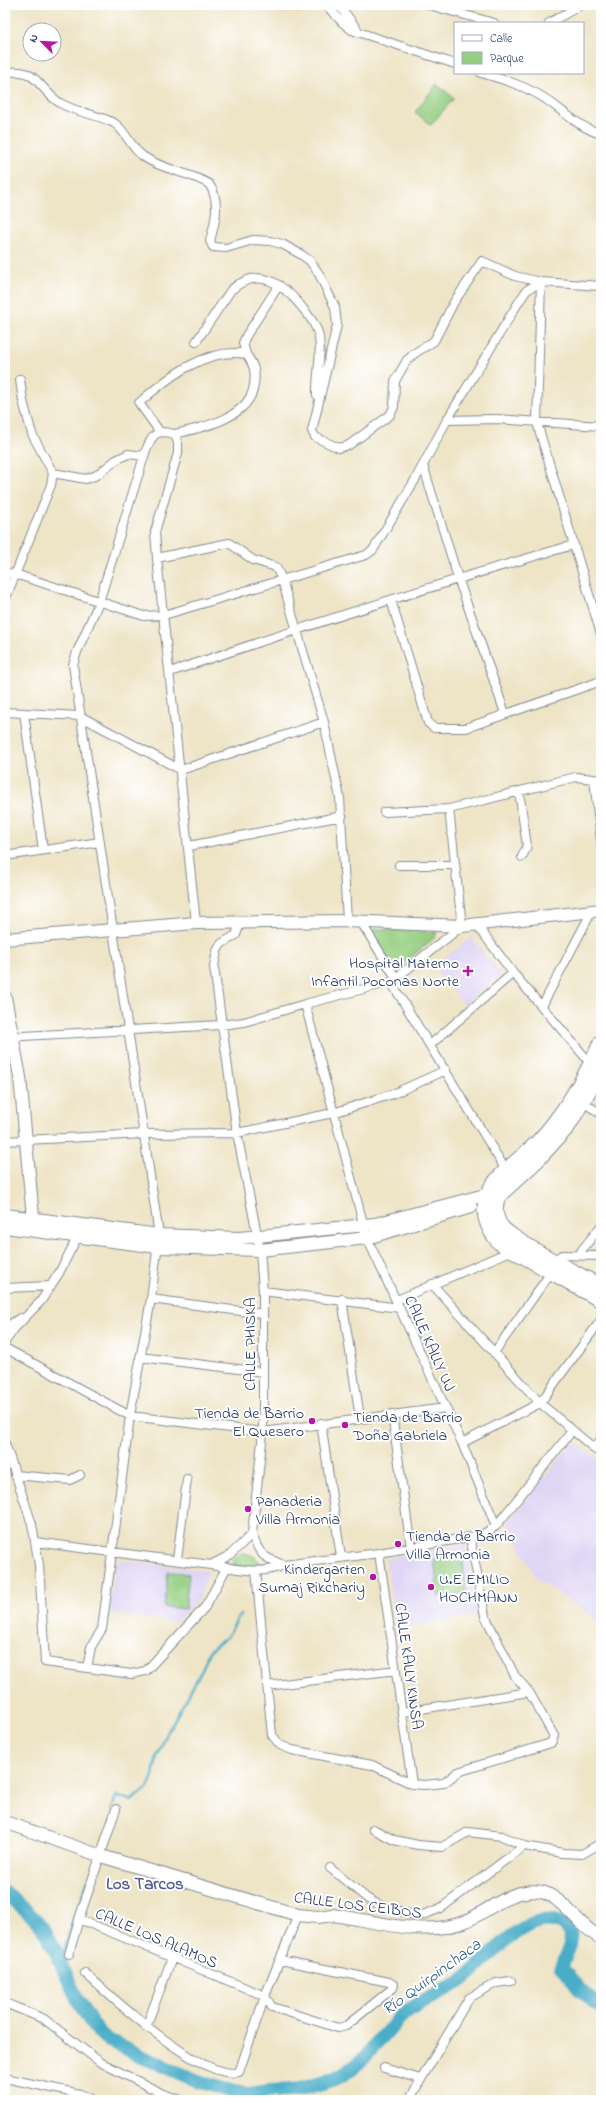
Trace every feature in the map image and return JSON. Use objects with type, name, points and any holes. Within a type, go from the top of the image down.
[{"type":"highway","points":[[601,1043],[596,1067],[578,1099],[568,1126],[554,1142],[510,1176],[497,1181],[492,1199],[496,1218],[501,1227],[516,1245],[601,1300]]},
{"type":"highway","points":[[551,1267],[601,1287]]},
{"type":"street","points":[[326,5],[343,24],[366,35],[454,64]]},
{"type":"street","points":[[339,5],[355,28],[366,35]]},
{"type":"street","points":[[430,5],[490,22]]},
{"type":"street","points":[[551,22],[581,5]]},
{"type":"street","points":[[5,73],[16,70],[27,72],[36,79],[50,96],[60,103],[79,112],[104,118],[116,124],[123,131],[133,148],[145,158],[209,184],[214,191],[216,204],[215,223],[210,241],[214,247],[226,248],[253,240],[270,241],[282,244],[310,261],[335,307],[337,325],[312,431],[315,437],[339,448],[349,445],[390,415],[394,407],[395,381],[407,360],[434,341],[454,302],[482,261],[515,276],[541,282],[601,286]]},
{"type":"street","points":[[484,74],[514,83],[542,96],[576,122],[590,131],[601,134]]},
{"type":"street","points":[[196,342],[223,302],[239,283],[259,279],[274,281],[288,290],[310,316],[319,337],[317,408]]},
{"type":"street","points":[[5,573],[15,574],[144,616],[164,616],[366,555],[374,550],[447,420],[520,300],[527,290],[541,282]]},
{"type":"street","points":[[541,282],[536,423],[601,634]]},
{"type":"street","points":[[87,1668],[90,1647],[102,1629],[130,1416],[151,1299],[159,1235],[145,1134],[73,666],[77,652],[99,602],[150,440],[156,433],[164,431],[174,434],[202,428],[237,412],[248,404],[253,393],[256,374],[254,365],[246,354],[243,342],[280,285]]},
{"type":"street","points":[[160,432],[139,403],[143,399],[170,376],[212,357],[233,352],[246,354]]},
{"type":"street","points":[[5,600],[51,485],[53,473],[32,434],[23,401],[20,380]]},
{"type":"street","points":[[447,420],[496,419],[536,423],[601,426]]},
{"type":"street","points":[[174,434],[178,442],[178,453],[155,532],[196,923]]},
{"type":"street","points":[[53,473],[86,479],[97,476],[116,460],[128,454],[144,456]]},
{"type":"street","points":[[423,465],[458,578],[506,713]]},
{"type":"street","points":[[157,558],[229,543],[254,560],[276,567],[282,580],[324,722],[340,798],[347,921]]},
{"type":"street","points":[[170,672],[296,629],[458,578],[573,545]]},
{"type":"street","points":[[391,600],[428,723],[434,728],[466,728],[601,681]]},
{"type":"street","points":[[5,712],[80,716],[181,770],[324,722]]},
{"type":"street","points":[[24,713],[43,850]]},
{"type":"street","points":[[384,812],[449,808],[576,777],[598,779],[601,841]]},
{"type":"street","points":[[519,791],[527,846],[522,857]]},
{"type":"street","points":[[449,808],[462,926]]},
{"type":"street","points":[[188,846],[342,816]]},
{"type":"street","points":[[5,856],[100,842]]},
{"type":"street","points":[[399,865],[455,865]]},
{"type":"street","points":[[5,939],[196,923],[240,924],[347,921],[462,926],[597,910]]},
{"type":"street","points":[[542,1006],[597,910]]},
{"type":"street","points":[[361,922],[430,1045],[510,1176]]},
{"type":"street","name":"CALLE PHISKA","points":[[240,924],[236,935],[230,941],[221,944],[217,952],[214,967],[237,1133],[260,1250],[263,1291],[263,1432],[252,1534]]},
{"type":"street","points":[[476,924],[513,973],[596,1067]]},
{"type":"street","points":[[9,1037],[129,1029],[221,1025],[244,1022],[394,980],[462,926]]},
{"type":"street","points":[[430,1045],[513,973]]},
{"type":"street","points":[[5,998],[9,1037],[20,1077],[34,1225]]},
{"type":"street","name":"CALLE KALLY UJ","points":[[305,1004],[367,1238],[462,1443],[496,1526]]},
{"type":"street","points":[[5,1141],[145,1134],[237,1133],[333,1113],[393,1094],[446,1070]]},
{"type":"street","points":[[578,1099],[601,1114]]},
{"type":"street","points":[[5,1216],[34,1225],[80,1231],[225,1239],[364,1226],[492,1199]]},
{"type":"street","points":[[80,1231],[158,1248],[260,1250],[367,1238],[492,1199]]},
{"type":"street","points":[[5,1227],[34,1225]]},
{"type":"street","points":[[577,1256],[601,1226]]},
{"type":"street","points":[[5,1342],[41,1301],[51,1286],[80,1231]]},
{"type":"street","points":[[397,1300],[516,1245]]},
{"type":"street","points":[[494,1353],[551,1267],[562,1255],[601,1256]]},
{"type":"street","points":[[432,1284],[540,1403],[598,1452],[601,1440]]},
{"type":"street","points":[[5,1288],[51,1286]]},
{"type":"street","points":[[263,1291],[342,1299],[400,1308]]},
{"type":"street","points":[[151,1299],[263,1314]]},
{"type":"street","points":[[342,1299],[360,1418]]},
{"type":"street","points":[[5,1328],[31,1311]]},
{"type":"street","points":[[462,1443],[540,1403],[601,1320]]},
{"type":"street","points":[[5,1348],[130,1416],[263,1432],[321,1423],[445,1408]]},
{"type":"street","points":[[140,1357],[263,1372]]},
{"type":"street","points":[[392,1414],[411,1548]]},
{"type":"street","points":[[321,1423],[341,1557]]},
{"type":"street","points":[[35,1542],[256,1571],[274,1570],[284,1565],[411,1548],[482,1535],[496,1526],[572,1431]]},
{"type":"street","points":[[5,1443],[32,1524],[39,1565],[45,1662],[131,1674],[146,1671],[205,1607],[227,1567]]},
{"type":"street","points":[[16,1475],[70,1480],[80,1475]]},
{"type":"street","points":[[177,1560],[187,1479]]},
{"type":"street","points":[[211,1565],[230,1556],[252,1534],[257,1550],[267,1559],[284,1565]]},
{"type":"street","points":[[256,1571],[266,1686],[272,1735],[280,1745],[292,1750],[372,1765],[412,1784],[424,1785],[444,1783],[458,1772],[552,1743],[554,1736],[529,1692],[515,1676],[485,1616],[470,1537]]},
{"type":"street","name":"CALLE KALLY KINSA","points":[[380,1552],[412,1784]]},
{"type":"street","points":[[266,1686],[396,1670]]},
{"type":"street","points":[[402,1712],[529,1692]]},
{"type":"street","name":"CALLE LOS ALAMOS","points":[[116,1809],[80,1919],[265,1996]]},
{"type":"street","name":"CALLE LOS CEIBOS","points":[[5,1822],[101,1856],[298,1915],[340,1916],[407,1928],[426,1929],[446,1927],[463,1922],[518,1894],[540,1892],[556,1899],[580,1924],[600,1936]]},
{"type":"street","points":[[374,1829],[394,1840],[418,1845],[442,1847],[468,1832],[502,1836],[524,1846],[563,1853],[582,1854],[601,1843]]},
{"type":"street","points":[[330,1868],[368,1899],[379,1905],[413,1915],[423,1915],[441,1908],[524,1846]]},
{"type":"street","points":[[85,1973],[146,2027],[200,2062],[232,2074],[239,2072],[265,1996],[298,1915]]},
{"type":"street","points":[[69,1954],[80,1919]]},
{"type":"street","points":[[146,2027],[172,1958]]},
{"type":"street","points":[[265,1996],[272,2007],[338,2028],[346,2026],[393,1988],[394,1985],[389,1982],[280,1960]]},
{"type":"street","points":[[409,2100],[469,1998],[496,1983],[511,1980]]},
{"type":"street","points":[[5,2004],[44,2019],[107,2066],[163,2094],[181,2100]]},
{"type":"street","points":[[384,2068],[420,2079]]},
{"type":"street","points":[[5,2078],[80,2094],[93,2100]]},
{"type":"shaded area","name":"Hospital Materno Infantil Poconas Norte","points":[[471,937],[501,975],[464,1005],[434,967]]},
{"type":"shaded area","points":[[574,1441],[601,1462],[601,1623],[536,1578],[508,1522]]},
{"type":"shaded area","name":"U.E EMILIO HOCHMANN","points":[[465,1545],[478,1615],[396,1629],[386,1559]]},
{"type":"shaded area","points":[[116,1560],[208,1571],[199,1598],[177,1622],[112,1614],[109,1610]]},
{"type":"green space","points":[[437,84],[454,98],[431,125],[415,112]]},
{"type":"green space","points":[[375,929],[437,932],[434,938],[395,970],[373,933]]},
{"type":"green space","points":[[241,1553],[252,1555],[260,1563],[257,1566],[232,1566],[233,1559]]},
{"type":"green space","points":[[462,1555],[466,1593],[438,1596],[434,1558]]},
{"type":"green space","points":[[168,1572],[189,1574],[185,1609],[164,1607]]},
{"type":"waterway","points":[[112,1809],[116,1796],[131,1801],[148,1788],[153,1776],[157,1756],[167,1733],[202,1670],[209,1651],[227,1637],[240,1615]]},
{"type":"waterway","points":[[60,1960],[88,1880]]},
{"type":"waterway","name":"Río Quirpinchaca","points":[[5,1892],[31,1915],[45,1931],[73,1990],[98,2032],[109,2041],[166,2068],[206,2084],[233,2092],[247,2094],[268,2091],[294,2090],[309,2087],[344,2074],[361,2061],[404,2014],[424,2000],[461,1981],[472,1973],[507,1940],[520,1930],[533,1923],[547,1920],[560,1923],[566,1927],[570,1932],[571,1937],[570,1944],[561,1967],[580,1990],[601,2007]]},
{"type":"waterway","name":"Río Quirpinchaca","points":[[277,2090],[278,2100]]},
{"type":"place","name":"Hospital Materno Infantil Poconas Norte","points":[[468,971]]},
{"type":"place","name":"Tienda de Barrio El Quesero","points":[[312,1421]]},
{"type":"place","name":"Tienda de Barrio Doña Gabriela","points":[[345,1425]]},
{"type":"place","name":"Panaderia Villa Armonia","points":[[248,1509]]},
{"type":"place","name":"Tienda de Barrio Villa Armonia","points":[[398,1544]]},
{"type":"place","name":"Kindergarten Sumaj Rikchariy","points":[[373,1577]]},
{"type":"place","name":"U.E EMILIO HOCHMANN","points":[[431,1587]]},
{"type":"district","name":"Los Tarcos","points":[[145,1883]]}]
